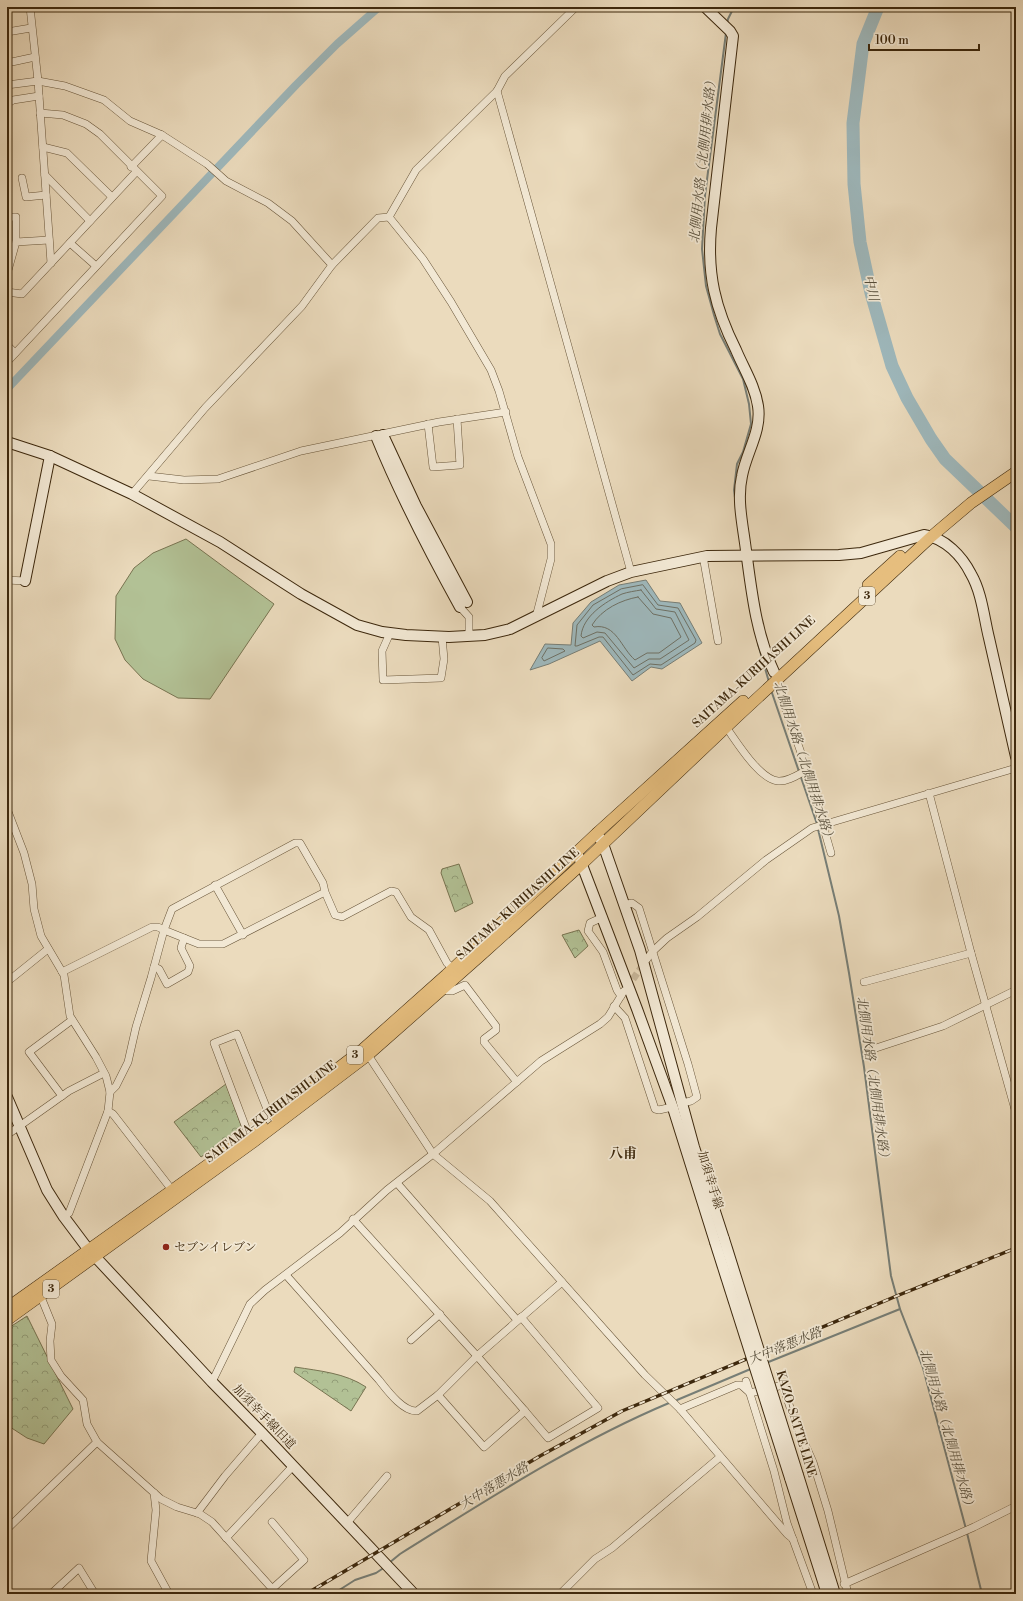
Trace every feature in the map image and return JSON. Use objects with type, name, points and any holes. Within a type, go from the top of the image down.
[{"type":"main road","name":"SAITAMA-KURIHASHI LINE","points":[[7,1308],[92,1253],[301,1107],[368,1055],[437,988],[452,968],[597,833],[771,680],[928,535],[959,508],[1000,479],[1016,463]]},
{"type":"main road","name":"SAITAMA-KURIHASHI LINE","points":[[1000,479],[1016,472]]},
{"type":"main road","name":"SAITAMA-KURIHASHI LINE","points":[[7,1320],[41,1297],[92,1253],[172,1190],[274,1118],[363,1049],[437,988],[583,863],[726,727],[771,680]]},
{"type":"street","points":[[30,7],[31,28],[38,81],[51,263]]},
{"type":"street","points":[[389,217],[416,170],[497,91],[506,76],[576,7]]},
{"type":"street","points":[[705,7],[727,28],[733,38],[709,249],[710,272],[720,315],[755,391],[759,408],[754,440],[742,476],[740,495],[744,556],[771,680],[807,770],[821,825],[831,853]]},
{"type":"street","points":[[7,32],[31,28]]},
{"type":"street","points":[[7,63],[35,57]]},
{"type":"street","points":[[7,85],[38,81],[65,86],[104,100],[130,121],[162,135],[207,164],[226,181],[268,203],[292,221],[332,265]]},
{"type":"street","points":[[497,91],[631,572]]},
{"type":"street","points":[[7,104],[13,100],[39,96]]},
{"type":"street","points":[[7,362],[162,196],[100,134],[86,124],[63,115],[40,114]]},
{"type":"street","points":[[7,292],[22,294],[112,197],[162,135]]},
{"type":"street","points":[[43,147],[67,153],[112,197]]},
{"type":"street","points":[[45,175],[90,221]]},
{"type":"street","points":[[22,178],[26,197],[46,195]]},
{"type":"street","points":[[7,217],[16,217],[16,242],[7,274]]},
{"type":"street","points":[[132,494],[149,476],[205,408],[302,306],[332,265],[378,218],[389,217]]},
{"type":"street","points":[[389,217],[423,259],[451,302],[491,370],[506,412],[518,457],[551,544],[551,559],[536,617]]},
{"type":"street","points":[[16,242],[50,240]]},
{"type":"street","points":[[70,243],[96,266]]},
{"type":"street","points":[[7,345],[15,353]]},
{"type":"street","points":[[149,476],[184,480],[218,479],[301,451],[428,424],[506,412]]},
{"type":"street","points":[[428,424],[433,468],[460,465],[457,419]]},
{"type":"street","points":[[380,435],[393,479],[412,517],[463,604],[469,617],[469,636]]},
{"type":"street","points":[[7,442],[50,456],[132,494],[220,542],[302,594],[358,625],[390,633],[442,637],[485,635],[510,629],[607,581],[631,572],[703,556],[838,555],[862,553],[928,535],[945,544],[958,554],[972,575],[984,614],[1016,757]]},
{"type":"street","points":[[7,580],[25,581],[50,456]]},
{"type":"street","points":[[703,556],[718,641]]},
{"type":"street","points":[[390,633],[382,651],[383,680],[441,678],[444,659],[442,637]]},
{"type":"street","points":[[726,727],[754,764],[770,779],[779,781],[789,779],[807,770]]},
{"type":"street","points":[[647,959],[652,952],[667,938],[697,917],[766,860],[812,828],[1016,768]]},
{"type":"street","points":[[929,793],[971,953],[1016,1113]]},
{"type":"street","points":[[7,809],[24,853],[32,884],[34,909],[41,936],[62,972],[66,987],[68,1009],[72,1020],[96,1056],[104,1073],[110,1092],[108,1112],[69,1213],[64,1217]]},
{"type":"street","name":"加須幸手線","points":[[597,833],[603,844],[640,950],[720,1240]]},
{"type":"street","points":[[110,1092],[116,1086],[128,1062],[136,1027],[164,930],[172,909],[295,843],[300,843],[322,883],[335,915],[342,917],[391,891],[396,892],[411,917],[429,930],[452,968]]},
{"type":"street","name":"加須幸手線","points":[[577,852],[583,863],[603,917],[720,1240]]},
{"type":"street","points":[[215,885],[243,935]]},
{"type":"street","points":[[62,972],[152,927],[158,927],[199,944],[223,944],[325,892]]},
{"type":"street","points":[[624,905],[632,903],[639,908],[688,1064],[697,1097],[691,1101],[682,1103]]},
{"type":"street","points":[[212,1382],[250,1304],[265,1290],[340,1232],[353,1219],[433,1154],[541,1061],[600,1024],[608,1017],[622,994],[616,990],[603,952],[588,931],[590,923],[603,917]]},
{"type":"street","points":[[154,967],[159,969],[167,984],[188,972],[190,966],[181,948],[184,938]]},
{"type":"street","points":[[7,982],[48,949]]},
{"type":"street","points":[[864,982],[971,953]]},
{"type":"street","points":[[437,988],[452,991],[465,985],[496,1026],[496,1030],[484,1039],[484,1042],[517,1082]]},
{"type":"street","points":[[873,1049],[943,1026],[1016,990]]},
{"type":"street","points":[[614,1006],[625,1018],[655,1109],[659,1110],[672,1107]]},
{"type":"street","points":[[62,1096],[29,1052],[72,1020]]},
{"type":"street","points":[[249,1136],[214,1043],[237,1034],[267,1109],[274,1118]]},
{"type":"street","points":[[368,1055],[433,1154],[490,1201],[645,1375],[680,1409],[720,1457],[793,1539]]},
{"type":"street","points":[[7,1135],[62,1096],[104,1073]]},
{"type":"street","points":[[7,1097],[47,1190],[64,1217],[92,1253]]},
{"type":"street","points":[[108,1112],[113,1114],[172,1190]]},
{"type":"street","points":[[353,1219],[440,1314],[548,1438],[598,1408],[397,1183]]},
{"type":"street","name":"KAZO-SATTE LINE","points":[[720,1240],[794,1477],[835,1594]]},
{"type":"street","name":"加須幸手線旧道","points":[[92,1253],[212,1382],[414,1594]]},
{"type":"street","points":[[286,1275],[379,1380],[393,1398],[413,1411],[417,1411],[438,1395],[477,1356],[562,1282]]},
{"type":"street","points":[[41,1297],[52,1324],[50,1341],[51,1360],[61,1376],[83,1400],[87,1424],[97,1442],[161,1499],[177,1507],[197,1513],[212,1522],[275,1591],[304,1560],[272,1522]]},
{"type":"street","points":[[411,1340],[440,1314]]},
{"type":"street","points":[[746,1381],[774,1471],[787,1523],[813,1594]]},
{"type":"street","points":[[680,1409],[737,1385],[741,1386],[750,1393]]},
{"type":"street","points":[[750,1393],[781,1385],[784,1387],[793,1417],[813,1462],[826,1503],[844,1584],[848,1594]]},
{"type":"street","points":[[438,1395],[484,1447],[524,1411]]},
{"type":"street","points":[[197,1513],[225,1476],[262,1433]]},
{"type":"street","points":[[7,1529],[97,1442]]},
{"type":"street","points":[[560,1594],[595,1559],[612,1548],[720,1457]]},
{"type":"street","points":[[226,1538],[293,1466]]},
{"type":"street","points":[[347,1523],[387,1476]]},
{"type":"street","name":"KAZO-SATTE LINE","points":[[794,1477],[826,1594]]},
{"type":"street","points":[[154,1493],[156,1510],[151,1560],[169,1594]]},
{"type":"street","points":[[844,1584],[974,1527],[1016,1506]]},
{"type":"street","points":[[51,1594],[79,1568],[95,1594]]},
{"type":"green space","points":[[186,539],[274,604],[210,699],[178,698],[143,679],[125,660],[115,639],[116,596],[134,568],[153,553]]},
{"type":"green space","points":[[459,864],[473,903],[455,912],[441,873],[442,869]]},
{"type":"green space","points":[[579,930],[588,946],[575,958],[562,935]]},
{"type":"green space","points":[[226,1084],[242,1128],[201,1157],[174,1122]]},
{"type":"green space","points":[[27,1316],[73,1409],[44,1444],[27,1438],[7,1425],[7,1329]]},
{"type":"green space","points":[[295,1367],[323,1371],[341,1376],[358,1382],[366,1387],[351,1411],[294,1372]]},
{"type":"water","points":[[646,580],[660,601],[680,603],[702,643],[662,669],[651,667],[632,681],[600,641],[549,664],[530,670],[545,644],[571,645],[573,623],[591,602],[619,585]]},
{"type":"waterway","points":[[7,389],[296,85],[337,44],[379,7]]},
{"type":"waterway","name":"北側用水路（北側用排水路）","points":[[727,24],[734,7]]},
{"type":"waterway","name":"中川","points":[[878,7],[863,44],[853,123],[854,184],[860,242],[871,293],[892,366],[907,398],[931,439],[945,459],[1016,527]]},
{"type":"waterway","name":"北側用水路（北側用排水路）","points":[[726,33],[705,195],[702,249],[706,286],[714,315],[720,334],[743,379],[749,404],[751,424],[743,452],[737,464],[734,490],[735,498]]},
{"type":"waterway","name":"北側用水路（北側用排水路）","points":[[758,644],[769,682]]},
{"type":"waterway","name":"北側用水路（北側用排水路）","points":[[771,690],[817,824]]},
{"type":"waterway","name":"北側用水路（北側用排水路）","points":[[818,829],[839,916],[849,973],[864,1067],[891,1276],[900,1309],[923,1368],[966,1529]]},
{"type":"waterway","name":"大中落悪水路","points":[[766,1363],[900,1309]]},
{"type":"waterway","name":"大中落悪水路","points":[[677,1400],[753,1368]]},
{"type":"waterway","name":"大中落悪水路","points":[[389,1563],[400,1554],[465,1513],[565,1454],[669,1403]]},
{"type":"waterway","name":"北側用水路（北側用排水路）","points":[[967,1533],[982,1594]]},
{"type":"waterway","name":"大中落悪水路","points":[[333,1594],[355,1580],[376,1573],[385,1567]]},
{"type":"tunnel","points":[[627,988],[645,962]]},
{"type":"railway","points":[[306,1594],[540,1456],[622,1411],[899,1295],[1016,1248]]},
{"type":"place","name":"セブンイレブン","points":[[166,1247]]},
{"type":"district","name":"八甫","points":[[623,1154]]}]
